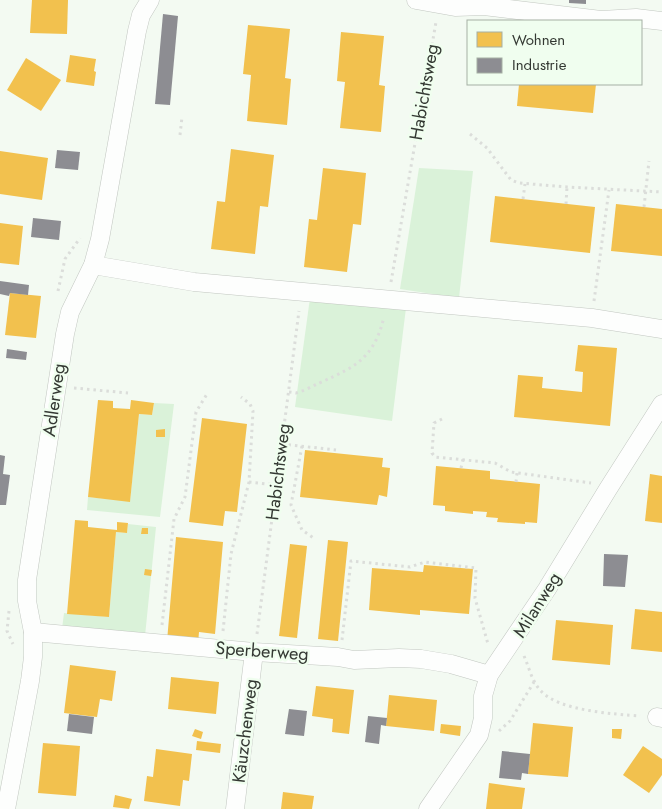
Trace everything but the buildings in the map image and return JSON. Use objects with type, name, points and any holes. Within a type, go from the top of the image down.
[{"type":"street","name":"Adlerweg","points":[[6,809],[33,657],[33,632],[27,601],[27,580],[61,352],[70,312],[93,266],[102,232],[137,31],[142,15],[150,0]]},
{"type":"street","points":[[416,0],[456,7],[484,6],[601,20],[636,18],[662,21]]},
{"type":"street","points":[[93,266],[187,282],[592,318],[662,329]]},
{"type":"street","name":"Milanweg","points":[[428,809],[479,735],[483,718],[483,696],[489,675],[513,642],[662,404]]},
{"type":"street","name":"Sperberweg","points":[[33,632],[254,652],[321,655],[354,660],[421,659],[451,664],[489,675]]},
{"type":"street","name":"Käuzchenweg","points":[[236,809],[254,652]]},
{"type":"path","name":"Habichtsweg","points":[[289,392],[296,393],[306,390],[358,364],[376,342],[388,299],[438,4]]},
{"type":"path","points":[[180,134],[182,117]]},
{"type":"path","points":[[470,134],[487,148],[511,180],[525,184],[662,192]]},
{"type":"path","points":[[644,207],[649,161]]},
{"type":"path","points":[[524,199],[525,184]]},
{"type":"path","points":[[566,204],[567,187]]},
{"type":"path","points":[[592,318],[609,190]]},
{"type":"path","name":"Habichtsweg","points":[[254,652],[302,291]]},
{"type":"path","points":[[56,386],[128,393]]},
{"type":"path","points":[[160,643],[174,519],[185,497],[196,412],[208,394]]},
{"type":"path","points":[[221,649],[231,554],[249,482],[254,411],[250,404],[241,397]]},
{"type":"path","points":[[442,419],[434,423],[432,453],[435,457],[495,463],[511,472],[589,482],[608,489]]},
{"type":"path","points":[[282,444],[336,450]]},
{"type":"path","points":[[302,446],[291,504],[302,530],[315,539]]},
{"type":"path","points":[[461,468],[463,459]]},
{"type":"path","points":[[516,482],[517,473]]},
{"type":"path","points":[[249,482],[276,485]]},
{"type":"path","points":[[342,645],[351,561],[397,568],[410,567],[422,562],[476,568],[475,598],[491,652],[501,658]]},
{"type":"path","points":[[513,642],[522,651],[535,682],[543,694],[555,702],[565,706],[659,718]]},
{"type":"path","points":[[479,735],[494,734],[503,729],[522,704],[535,682]]},
{"type":"green space","points":[[419,168],[473,171],[459,298],[400,289]]},
{"type":"green space","points":[[310,298],[406,308],[392,421],[295,407]]},
{"type":"green space","points":[[154,403],[174,404],[160,517],[87,510],[88,497],[130,501],[139,414],[152,415]]},
{"type":"green space","points":[[128,524],[156,527],[145,636],[62,629],[64,613],[109,617],[116,532],[127,533]]}]
